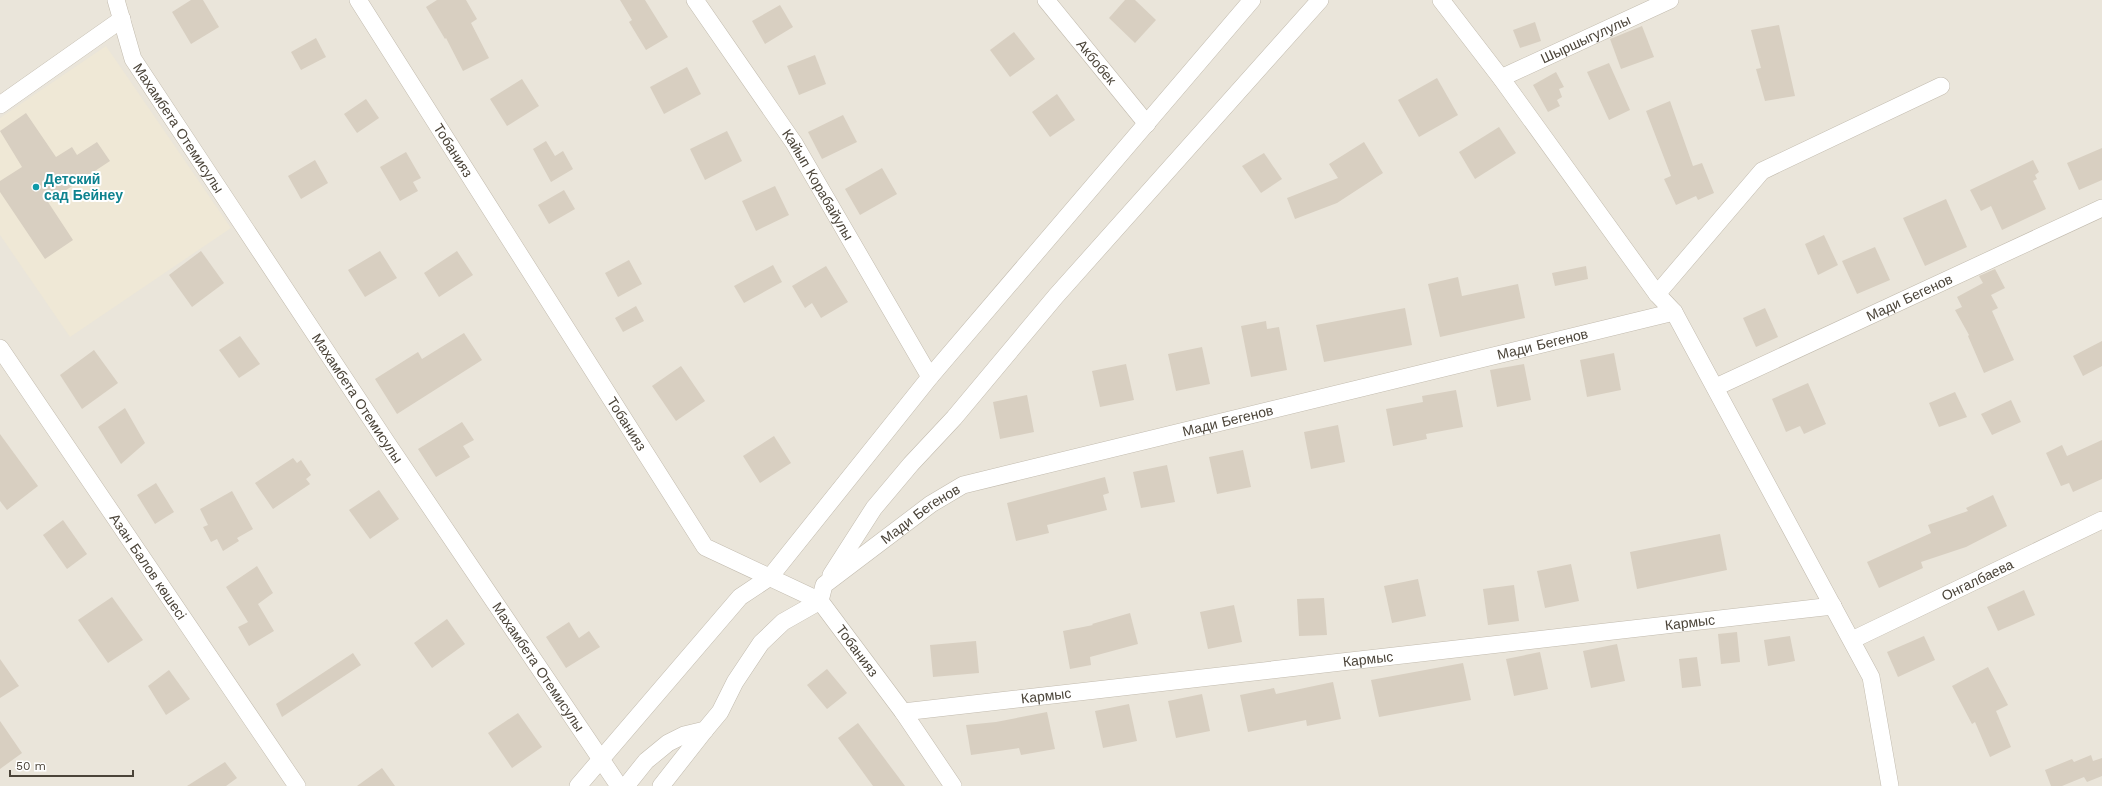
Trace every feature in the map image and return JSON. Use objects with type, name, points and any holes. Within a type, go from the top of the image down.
[{"type":"street","name":"Махамбета Отемисулы","points":[[116,0],[133,59],[382,436],[619,786]]},
{"type":"street","name":"Тобанияз","points":[[358,0],[705,547],[770,578],[822,593],[953,786]]},
{"type":"street","name":"Кайып Корабайулы","points":[[695,0],[794,143],[930,377]]},
{"type":"street","name":"Акбобек","points":[[1046,0],[1148,124]]},
{"type":"street","points":[[578,786],[740,597],[770,578],[930,377],[1148,124],[1252,0]]},
{"type":"street","points":[[822,593],[874,508],[910,464],[954,418],[1056,296],[1320,0]]},
{"type":"street","points":[[1441,0],[1501,78],[1658,294],[1674,312],[1716,387],[1871,677],[1890,786]]},
{"type":"street","name":"Шыршыгулулы","points":[[1501,78],[1670,0]]},
{"type":"street","points":[[0,105],[122,19]]},
{"type":"street","points":[[1658,294],[1762,171],[1942,86]]},
{"type":"street","name":"Мади Бегенов","points":[[1716,387],[2102,208]]},
{"type":"street","name":"Мади Бегенов","points":[[661,786],[720,712],[734,682],[761,643],[783,622],[822,593],[931,504],[963,485],[1674,312]]},
{"type":"street","name":"Азан Балов көшесі","points":[[0,348],[297,786]]},
{"type":"street","name":"Онгалбаева","points":[[1852,640],[2102,520]]},
{"type":"street","name":"Кармыс","points":[[903,712],[1833,606]]},
{"type":"street","points":[[626,786],[646,761],[668,743],[684,735],[705,730]]},
{"type":"shaded area","points":[[0,0],[2102,0],[2102,786],[0,786]]},
{"type":"shaded area","points":[[106,46],[231,228],[70,337],[0,235],[0,118]]},
{"type":"building","points":[[191,0],[203,0],[219,27],[191,44],[172,12]]},
{"type":"building","points":[[437,0],[466,0],[477,19],[471,23],[489,58],[463,71],[446,38],[445,39],[426,7]]},
{"type":"building","points":[[620,0],[645,0],[668,37],[646,50],[629,22],[632,20]]},
{"type":"building","points":[[1125,0],[1135,0],[1156,20],[1135,43],[1109,18]]},
{"type":"building","points":[[780,5],[793,27],[765,44],[752,21]]},
{"type":"building","points":[[1535,22],[1541,41],[1520,48],[1513,30]]},
{"type":"building","points":[[1779,25],[1795,96],[1765,101],[1756,69],[1761,68],[1751,30]]},
{"type":"building","points":[[1642,26],[1654,57],[1621,69],[1610,39]]},
{"type":"building","points":[[1014,32],[1035,59],[1010,77],[990,50]]},
{"type":"building","points":[[316,38],[326,57],[301,70],[291,52]]},
{"type":"building","points":[[815,55],[826,84],[799,95],[787,66]]},
{"type":"building","points":[[1609,63],[1630,110],[1609,120],[1587,72]]},
{"type":"building","points":[[687,67],[701,94],[664,114],[650,87]]},
{"type":"building","points":[[1556,72],[1564,87],[1559,89],[1562,97],[1557,100],[1560,106],[1548,112],[1533,85]]},
{"type":"building","points":[[1437,78],[1458,115],[1419,137],[1398,100]]},
{"type":"building","points":[[522,79],[539,106],[507,126],[490,99]]},
{"type":"building","points":[[1057,94],[1075,120],[1050,137],[1032,112]]},
{"type":"building","points":[[366,99],[379,118],[357,133],[344,114]]},
{"type":"building","points":[[1670,101],[1693,166],[1702,163],[1714,193],[1698,200],[1696,196],[1676,205],[1664,179],[1671,176],[1646,111]]},
{"type":"building","name":"Детский сад Бейнеу","points":[[26,113],[56,157],[72,147],[77,155],[97,142],[110,161],[48,202],[73,240],[45,259],[0,192],[0,181],[22,167],[0,131]]},
{"type":"building","points":[[843,115],[857,142],[822,159],[808,132]]},
{"type":"building","points":[[1499,127],[1516,153],[1475,179],[1459,152]]},
{"type":"building","points":[[727,131],[742,161],[705,180],[690,149]]},
{"type":"building","points":[[546,141],[555,156],[563,151],[573,169],[551,182],[533,149]]},
{"type":"building","points":[[1364,142],[1383,173],[1337,203],[1295,219],[1287,198],[1338,178],[1329,164]]},
{"type":"building","points":[[2102,148],[2102,180],[2079,190],[2067,163]]},
{"type":"building","points":[[406,152],[421,178],[413,182],[418,191],[400,201],[380,167]]},
{"type":"building","points":[[1264,153],[1282,179],[1261,193],[1242,166]]},
{"type":"building","points":[[315,160],[328,183],[301,199],[288,176]]},
{"type":"building","points":[[2033,160],[2039,172],[2035,175],[2037,179],[2033,181],[2046,209],[2002,230],[1991,206],[1981,211],[1970,190]]},
{"type":"building","points":[[882,168],[897,194],[860,215],[845,189]]},
{"type":"building","points":[[775,186],[789,215],[756,231],[742,201]]},
{"type":"building","points":[[564,190],[575,209],[549,224],[538,205]]},
{"type":"building","points":[[1946,199],[1967,247],[1925,266],[1903,218]]},
{"type":"building","points":[[1824,235],[1838,265],[1818,275],[1805,244]]},
{"type":"building","points":[[1875,247],[1890,280],[1857,294],[1842,261]]},
{"type":"building","points":[[201,251],[224,283],[192,307],[169,275]]},
{"type":"building","points":[[380,251],[397,278],[365,297],[348,270]]},
{"type":"building","points":[[457,251],[473,275],[439,297],[424,273]]},
{"type":"building","points":[[629,260],[642,284],[618,297],[605,273]]},
{"type":"building","points":[[773,265],[782,282],[744,303],[734,286]]},
{"type":"building","points":[[826,266],[848,302],[821,318],[812,303],[805,308],[792,286]]},
{"type":"building","points":[[1586,266],[1588,279],[1555,286],[1552,273]]},
{"type":"building","points":[[1995,269],[2005,288],[1991,295],[1998,308],[1992,311],[2014,360],[1984,373],[1968,336],[1969,335],[1955,310],[1962,307],[1957,297],[1983,283],[1979,276]]},
{"type":"building","points":[[1458,277],[1462,296],[1518,284],[1525,318],[1440,337],[1428,284]]},
{"type":"building","points":[[636,306],[644,321],[623,332],[615,318]]},
{"type":"building","points":[[1405,308],[1412,345],[1324,362],[1316,325]]},
{"type":"building","points":[[1765,308],[1778,337],[1756,347],[1743,318]]},
{"type":"building","points":[[1266,321],[1267,329],[1279,327],[1287,370],[1251,377],[1241,326]]},
{"type":"building","points":[[464,333],[482,360],[397,414],[375,379],[418,352],[422,359]]},
{"type":"building","points":[[240,336],[260,364],[239,378],[219,350]]},
{"type":"building","points":[[2102,341],[2102,366],[2083,376],[2073,356]]},
{"type":"building","points":[[1202,347],[1210,384],[1176,391],[1168,354]]},
{"type":"building","points":[[94,350],[118,383],[82,409],[60,375]]},
{"type":"building","points":[[1614,353],[1621,390],[1587,397],[1580,360]]},
{"type":"building","points":[[1126,364],[1134,400],[1100,407],[1092,371]]},
{"type":"building","points":[[1524,364],[1531,400],[1497,407],[1490,370]]},
{"type":"building","points":[[681,366],[705,401],[676,421],[652,386]]},
{"type":"building","points":[[1808,383],[1826,424],[1804,434],[1800,426],[1786,432],[1772,399]]},
{"type":"building","points":[[1456,390],[1463,427],[1426,434],[1427,439],[1393,446],[1386,409],[1423,402],[1422,396]]},
{"type":"building","points":[[1955,392],[1967,417],[1939,427],[1929,403]]},
{"type":"building","points":[[1027,395],[1034,432],[1000,439],[993,402]]},
{"type":"building","points":[[2011,400],[2021,422],[1992,435],[1981,414]]},
{"type":"building","points":[[125,408],[145,443],[121,464],[98,427]]},
{"type":"building","points":[[462,422],[474,440],[463,446],[470,457],[436,477],[418,449]]},
{"type":"building","points":[[1338,425],[1345,462],[1311,469],[1304,432]]},
{"type":"building","points":[[0,434],[38,486],[7,510],[0,501]]},
{"type":"building","points":[[774,436],[791,463],[760,483],[743,456]]},
{"type":"building","points":[[2102,440],[2102,479],[2073,492],[2069,483],[2061,486],[2046,453],[2062,445],[2067,456]]},
{"type":"building","points":[[1243,450],[1251,487],[1217,494],[1209,457]]},
{"type":"building","points":[[293,458],[297,463],[301,460],[311,475],[306,479],[310,484],[273,509],[255,483]]},
{"type":"building","points":[[1167,465],[1175,502],[1141,508],[1133,472]]},
{"type":"building","points":[[1105,477],[1109,493],[1103,495],[1107,510],[1047,525],[1049,533],[1016,541],[1007,503]]},
{"type":"building","points":[[156,483],[174,512],[155,524],[137,495]]},
{"type":"building","points":[[379,490],[399,519],[370,539],[349,510]]},
{"type":"building","points":[[232,491],[253,529],[237,538],[239,541],[223,551],[217,539],[211,542],[203,527],[208,525],[200,509]]},
{"type":"building","points":[[1993,495],[2007,526],[1966,547],[1921,562],[1923,568],[1879,588],[1867,562],[1931,533],[1928,525],[1968,511],[1966,508]]},
{"type":"building","points":[[63,520],[87,554],[67,569],[43,535]]},
{"type":"building","points":[[1720,534],[1727,570],[1637,589],[1630,552]]},
{"type":"building","points":[[1571,564],[1579,601],[1545,608],[1537,571]]},
{"type":"building","points":[[257,566],[273,593],[258,604],[274,631],[249,646],[238,627],[248,622],[226,587]]},
{"type":"building","points":[[1418,579],[1426,616],[1392,623],[1384,586]]},
{"type":"building","points":[[1514,585],[1519,621],[1488,625],[1483,589]]},
{"type":"building","points":[[2024,590],[2035,615],[1998,631],[1987,607]]},
{"type":"building","points":[[112,597],[143,640],[108,663],[78,620]]},
{"type":"building","points":[[1324,598],[1327,635],[1299,636],[1297,599]]},
{"type":"building","points":[[1234,605],[1242,642],[1208,649],[1200,612]]},
{"type":"building","points":[[1130,613],[1138,644],[1090,657],[1091,665],[1070,669],[1063,631],[1093,625],[1092,624]]},
{"type":"building","points":[[447,619],[465,644],[432,668],[414,643]]},
{"type":"building","points":[[569,622],[579,638],[589,631],[600,647],[566,668],[546,637]]},
{"type":"building","points":[[1737,632],[1740,662],[1721,664],[1718,634]]},
{"type":"building","points":[[1790,636],[1795,661],[1768,666],[1764,640]]},
{"type":"building","points":[[1924,636],[1935,660],[1898,677],[1887,652]]},
{"type":"building","points":[[976,641],[979,673],[933,677],[930,645]]},
{"type":"building","points":[[1617,644],[1625,681],[1591,688],[1583,651]]},
{"type":"building","points":[[1540,652],[1548,689],[1514,696],[1506,659]]},
{"type":"building","points":[[353,653],[361,665],[282,717],[276,704]]},
{"type":"building","points":[[1697,657],[1701,686],[1682,688],[1679,659]]},
{"type":"building","points":[[0,659],[19,686],[0,698]]},
{"type":"building","points":[[1463,663],[1471,700],[1379,717],[1371,680]]},
{"type":"building","points":[[1988,667],[2008,705],[1996,711],[2011,747],[1990,757],[1975,722],[1972,724],[1952,686]]},
{"type":"building","points":[[827,669],[847,693],[827,709],[807,685]]},
{"type":"building","points":[[169,670],[190,699],[166,715],[148,686]]},
{"type":"building","points":[[1333,682],[1341,719],[1307,726],[1306,720],[1248,732],[1240,695],[1274,688],[1276,694]]},
{"type":"building","points":[[1202,694],[1210,731],[1176,738],[1168,701]]},
{"type":"building","points":[[1129,704],[1137,741],[1103,748],[1095,711]]},
{"type":"building","points":[[1047,712],[1055,749],[1021,755],[1019,748],[971,755],[966,725],[996,722]]},
{"type":"building","points":[[518,713],[542,747],[512,768],[488,733]]},
{"type":"building","points":[[0,721],[22,753],[0,769]]},
{"type":"building","points":[[858,723],[905,786],[873,786],[838,738]]},
{"type":"building","points":[[2091,755],[2093,761],[2102,758],[2102,776],[2087,782],[2084,777],[2062,786],[2051,786],[2045,770],[2072,759],[2074,762]]},
{"type":"building","points":[[225,762],[237,778],[226,786],[187,786]]},
{"type":"building","points":[[382,768],[395,786],[357,786]]},
{"type":"place","name":"Детский сад Бейнеу","points":[[36,187]]}]
